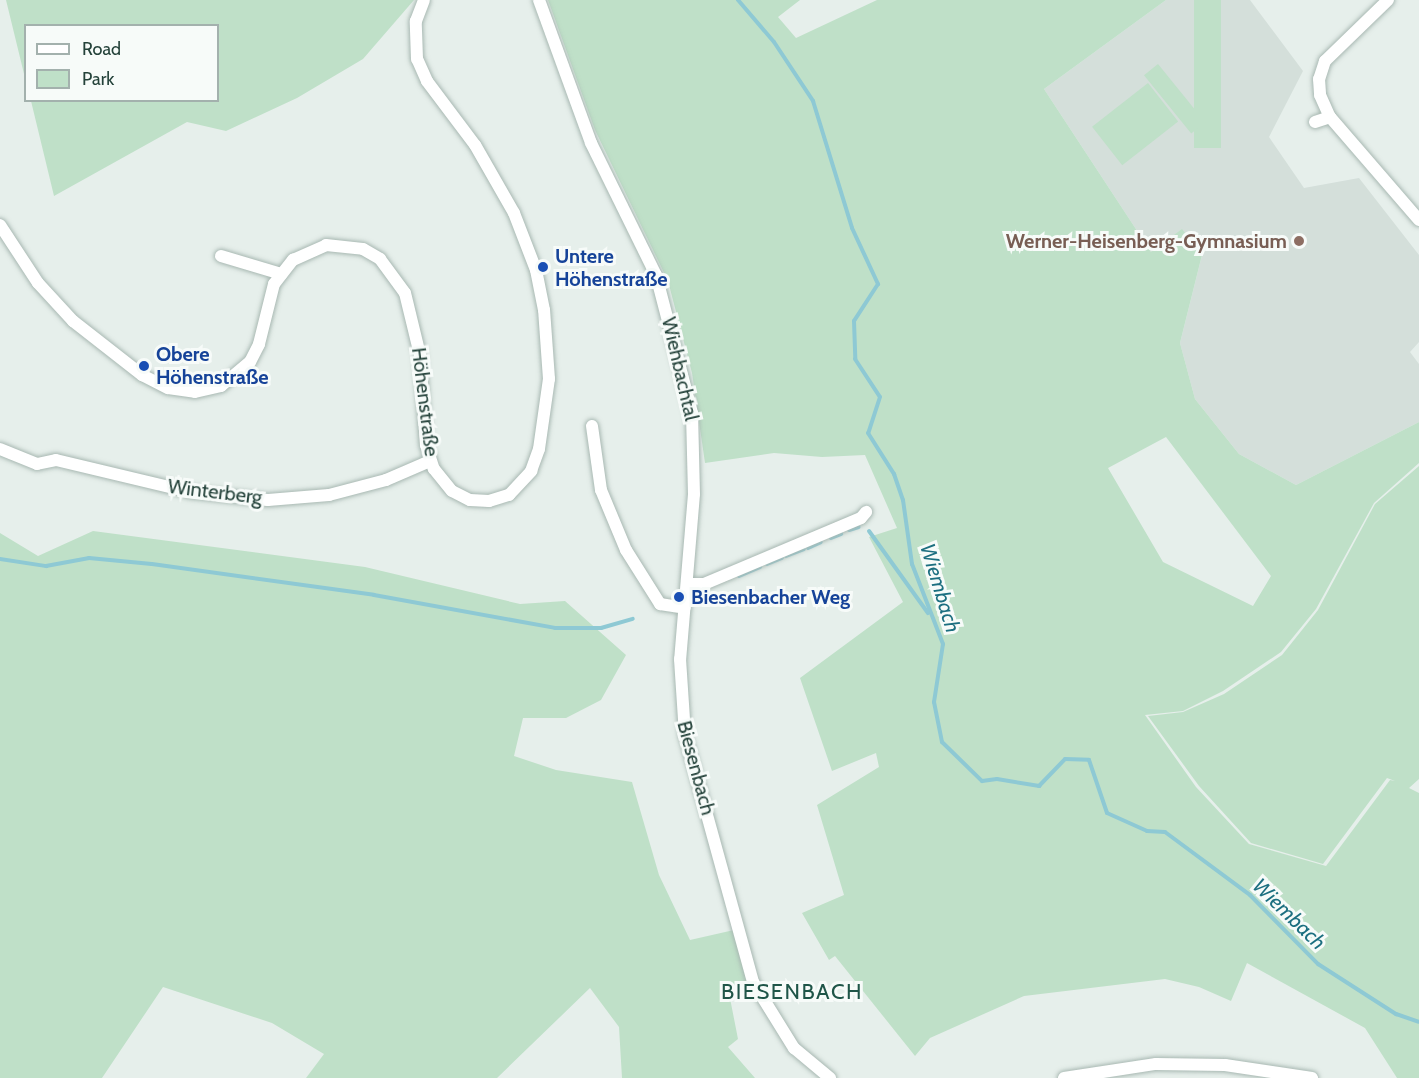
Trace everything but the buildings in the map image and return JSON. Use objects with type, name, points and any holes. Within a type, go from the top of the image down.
[{"type":"street","name":"Höhenstraße","points":[[0,225],[38,283],[72,321],[142,375],[168,388],[195,392],[221,386],[250,362],[260,344],[269,297],[281,274],[307,251],[344,245],[380,259],[395,275],[413,319],[430,461],[452,491],[470,500],[509,495],[531,471],[539,449],[549,379],[544,310],[526,242],[493,175],[427,81],[417,59],[416,21],[424,0]]},
{"type":"street","name":"Wiehbachtal","points":[[539,0],[591,143],[656,274],[674,336],[692,413],[695,451],[687,584]]},
{"type":"street","points":[[1388,0],[1325,60],[1319,79],[1320,95],[1330,117],[1419,220]]},
{"type":"street","points":[[1315,122],[1330,117]]},
{"type":"street","points":[[221,256],[281,274]]},
{"type":"street","points":[[592,426],[596,471],[627,549],[660,604],[685,608]]},
{"type":"street","name":"Winterberg","points":[[0,449],[36,464],[56,460],[190,492],[268,500],[329,495],[386,480],[430,461]]},
{"type":"street","points":[[687,584],[704,584],[861,518],[866,512]]},
{"type":"street","name":"Biesenbach","points":[[687,584],[680,659],[685,735],[753,982],[794,1048],[830,1078]]},
{"type":"street","points":[[1064,1078],[1156,1064],[1225,1065],[1312,1078]]},
{"type":"shaded area","name":"Werner-Heisenberg-Gymnasium","points":[[1166,0],[1250,0],[1303,71],[1269,137],[1304,188],[1359,178],[1419,255],[1419,342],[1410,352],[1419,364],[1419,422],[1296,485],[1239,454],[1195,399],[1180,343],[1202,255],[1151,252],[1044,89]]},
{"type":"green space","points":[[6,0],[414,0],[363,59],[297,98],[226,131],[187,122],[54,196],[31,102],[219,102],[219,24],[24,24],[24,74]]},
{"type":"green space","points":[[548,0],[800,0],[778,17],[796,38],[877,0],[1166,0],[1044,89],[1151,252],[1182,229],[1202,255],[1180,343],[1195,399],[1239,454],[1296,485],[1419,422],[1419,463],[1374,503],[1316,609],[1281,652],[1223,691],[1183,711],[1145,715],[1196,787],[1249,844],[1326,866],[1390,780],[1395,781],[1387,778],[1323,864],[1251,843],[1199,786],[1148,716],[1183,712],[1224,694],[1282,655],[1318,610],[1375,504],[1419,466],[1419,779],[1409,788],[1419,793],[1419,1078],[1397,1078],[1365,1028],[1247,963],[1231,1001],[1199,987],[1165,979],[1024,996],[930,1038],[915,1056],[835,956],[829,960],[802,913],[844,895],[817,805],[879,767],[876,753],[832,771],[800,678],[903,602],[869,537],[897,528],[865,455],[822,457],[774,453],[705,463],[692,373],[668,281],[595,130]],"holes":[[[1166,437],[1271,576],[1253,606],[1163,562],[1108,468]]]},
{"type":"green space","points":[[1194,0],[1221,0],[1221,148],[1194,148]]},
{"type":"green space","points":[[1158,64],[1205,122],[1191,134],[1144,75]]},
{"type":"green space","points":[[1148,83],[1178,122],[1122,165],[1092,127]]},
{"type":"green space","points":[[93,531],[365,567],[520,604],[565,601],[626,655],[601,700],[566,718],[523,718],[514,756],[556,770],[632,782],[659,875],[690,940],[734,930],[748,984],[728,988],[738,1039],[728,1047],[755,1078],[622,1078],[619,1027],[590,988],[497,1078],[306,1078],[324,1054],[272,1023],[163,987],[102,1078],[0,1078],[0,533],[38,556]]},
{"type":"waterway","name":"Wiembach","points":[[738,0],[774,42],[813,101],[852,228],[878,284],[854,321],[855,359],[880,397],[868,433],[894,474],[903,500],[912,564],[943,644],[934,702],[942,742],[982,781],[997,779],[1039,786],[1065,759],[1089,760],[1107,813],[1147,831],[1165,832],[1250,895],[1318,964],[1396,1014],[1419,1022]]},
{"type":"waterway","points":[[849,530],[859,527]]},
{"type":"waterway","points":[[869,531],[928,613]]},
{"type":"waterway","points":[[831,538],[841,534]]},
{"type":"waterway","points":[[808,548],[821,542]]},
{"type":"waterway","points":[[786,556],[804,549]]},
{"type":"waterway","points":[[0,559],[46,566],[89,558],[152,564],[374,595],[555,628],[601,628],[633,619]]},
{"type":"waterway","points":[[767,564],[782,558]]},
{"type":"waterway","points":[[739,576],[760,567]]},
{"type":"waterway","points":[[696,593],[707,589]]},
{"type":"place","name":"Werner-Heisenberg-Gymnasium","points":[[1299,241]]},
{"type":"place","name":"Untere Höhenstraße","points":[[543,267]]},
{"type":"place","name":"Obere Höhenstraße","points":[[144,366]]},
{"type":"place","name":"Biesenbacher Weg","points":[[679,597]]},
{"type":"district","name":"BIESENBACH","points":[[792,992]]}]
